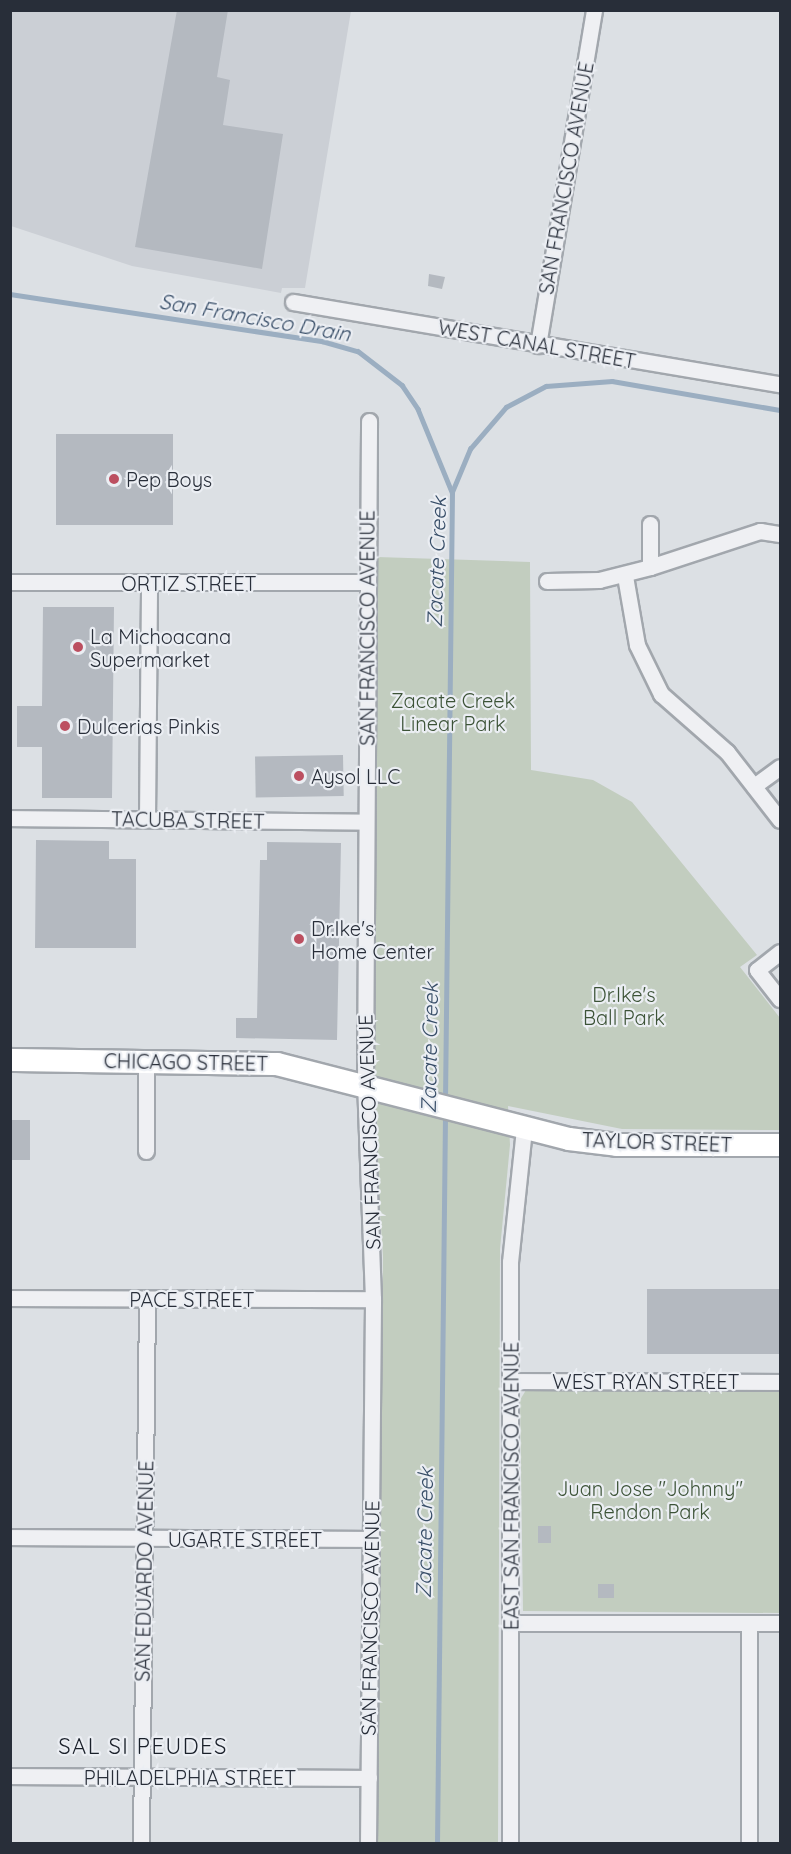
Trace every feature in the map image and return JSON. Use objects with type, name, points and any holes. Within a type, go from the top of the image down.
[{"type":"street","name":"SAN FRANCISCO AVENUE","points":[[538,345],[594,10]]},
{"type":"street","name":"WEST CANAL STREET","points":[[293,302],[780,384]]},
{"type":"street","name":"SAN FRANCISCO AVENUE","points":[[368,1844],[373,1299],[365,1084],[369,421]]},
{"type":"street","points":[[650,524],[650,567]]},
{"type":"street","points":[[547,581],[626,576],[760,531],[780,534]]},
{"type":"street","points":[[626,576],[637,645],[646,670],[680,715],[727,752],[780,820]]},
{"type":"street","name":"ORTIZ STREET","points":[[10,582],[149,584],[368,582]]},
{"type":"street","points":[[147,819],[149,584]]},
{"type":"street","points":[[754,786],[780,767]]},
{"type":"street","name":"TACUBA STREET","points":[[10,818],[366,822]]},
{"type":"street","points":[[780,952],[758,970],[780,999]]},
{"type":"street","name":"CHICAGO STREET","points":[[10,1060],[146,1060],[277,1064],[365,1084],[499,1121]]},
{"type":"street","points":[[146,1060],[146,1151]]},
{"type":"street","name":"TAYLOR STREET","points":[[499,1121],[524,1129],[617,1145],[780,1145]]},
{"type":"street","name":"EAST SAN FRANCISCO AVENUE","points":[[510,1844],[510,1262],[524,1129]]},
{"type":"street","name":"PACE STREET","points":[[10,1298],[373,1299]]},
{"type":"street","name":"SAN EDUARDO AVENUE","points":[[141,1844],[147,1299]]},
{"type":"street","name":"WEST RYAN STREET","points":[[511,1381],[780,1382]]},
{"type":"street","name":"UGARTE STREET","points":[[10,1537],[371,1539]]},
{"type":"street","points":[[511,1623],[780,1623]]},
{"type":"street","points":[[749,1623],[749,1844]]},
{"type":"street","name":"PHILADELPHIA STREET","points":[[10,1776],[369,1778]]},
{"type":"shaded area","points":[[10,11],[351,11],[305,288],[282,288],[281,293],[132,266],[11,226]]},
{"type":"green space","name":"Zacate Creek Linear Park","points":[[377,557],[530,562],[531,770],[593,780],[632,802],[757,955],[740,967],[780,1018],[780,1130],[622,1129],[508,1106],[510,1145],[500,1249],[498,1843],[377,1843],[383,1256],[374,1125]]},
{"type":"green space","name":"Juan Jose \"Johnny\" Rendon Park","points":[[540,1388],[780,1389],[780,1613],[523,1611],[520,1400],[526,1390]]},
{"type":"building","points":[[177,10],[228,10],[217,77],[230,80],[223,125],[283,134],[262,269],[135,247]]},
{"type":"building","points":[[429,274],[445,277],[442,289],[428,286]]},
{"type":"building","name":"Pep Boys","points":[[56,434],[173,434],[173,525],[56,525]]},
{"type":"building","name":"Dulcerias Pinkis","points":[[43,607],[114,607],[112,798],[42,798],[42,747],[17,747],[17,706],[42,706]]},
{"type":"building","name":"Aysol LLC","points":[[343,755],[344,796],[256,798],[255,757]]},
{"type":"building","points":[[36,840],[109,841],[109,859],[136,859],[136,948],[35,948]]},
{"type":"building","name":"Dr.Ike's Home Center","points":[[267,842],[341,843],[337,1040],[236,1038],[236,1018],[257,1018],[260,860],[267,860]]},
{"type":"building","points":[[10,1120],[30,1120],[30,1160],[10,1160]]},
{"type":"building","points":[[647,1289],[780,1289],[780,1354],[647,1354]]},
{"type":"building","points":[[538,1526],[551,1526],[551,1543],[538,1543]]},
{"type":"building","points":[[598,1584],[614,1584],[614,1598],[598,1598]]},
{"type":"waterway","name":"San Francisco Drain","points":[[10,294],[322,341],[358,351],[402,385],[418,409],[452,492]]},
{"type":"waterway","name":"Zacate Creek","points":[[445,1100],[452,492],[470,449],[506,407],[546,386],[612,381],[780,410]]},
{"type":"waterway","name":"Zacate Creek","points":[[437,1844],[445,1114]]},
{"type":"place","name":"Pep Boys","points":[[114,479]]},
{"type":"place","name":"La Michoacana Supermarket","points":[[78,647]]},
{"type":"place","name":"Dulcerias Pinkis","points":[[65,726]]},
{"type":"place","name":"Aysol LLC","points":[[299,776]]},
{"type":"place","name":"Dr.Ike's Home Center","points":[[299,939]]},
{"type":"district","name":"SAL SI PEUDES","points":[[143,1747]]},
{"type":"park label","name":"Dr.Ike's Ball Park","points":[[624,1006]]}]
